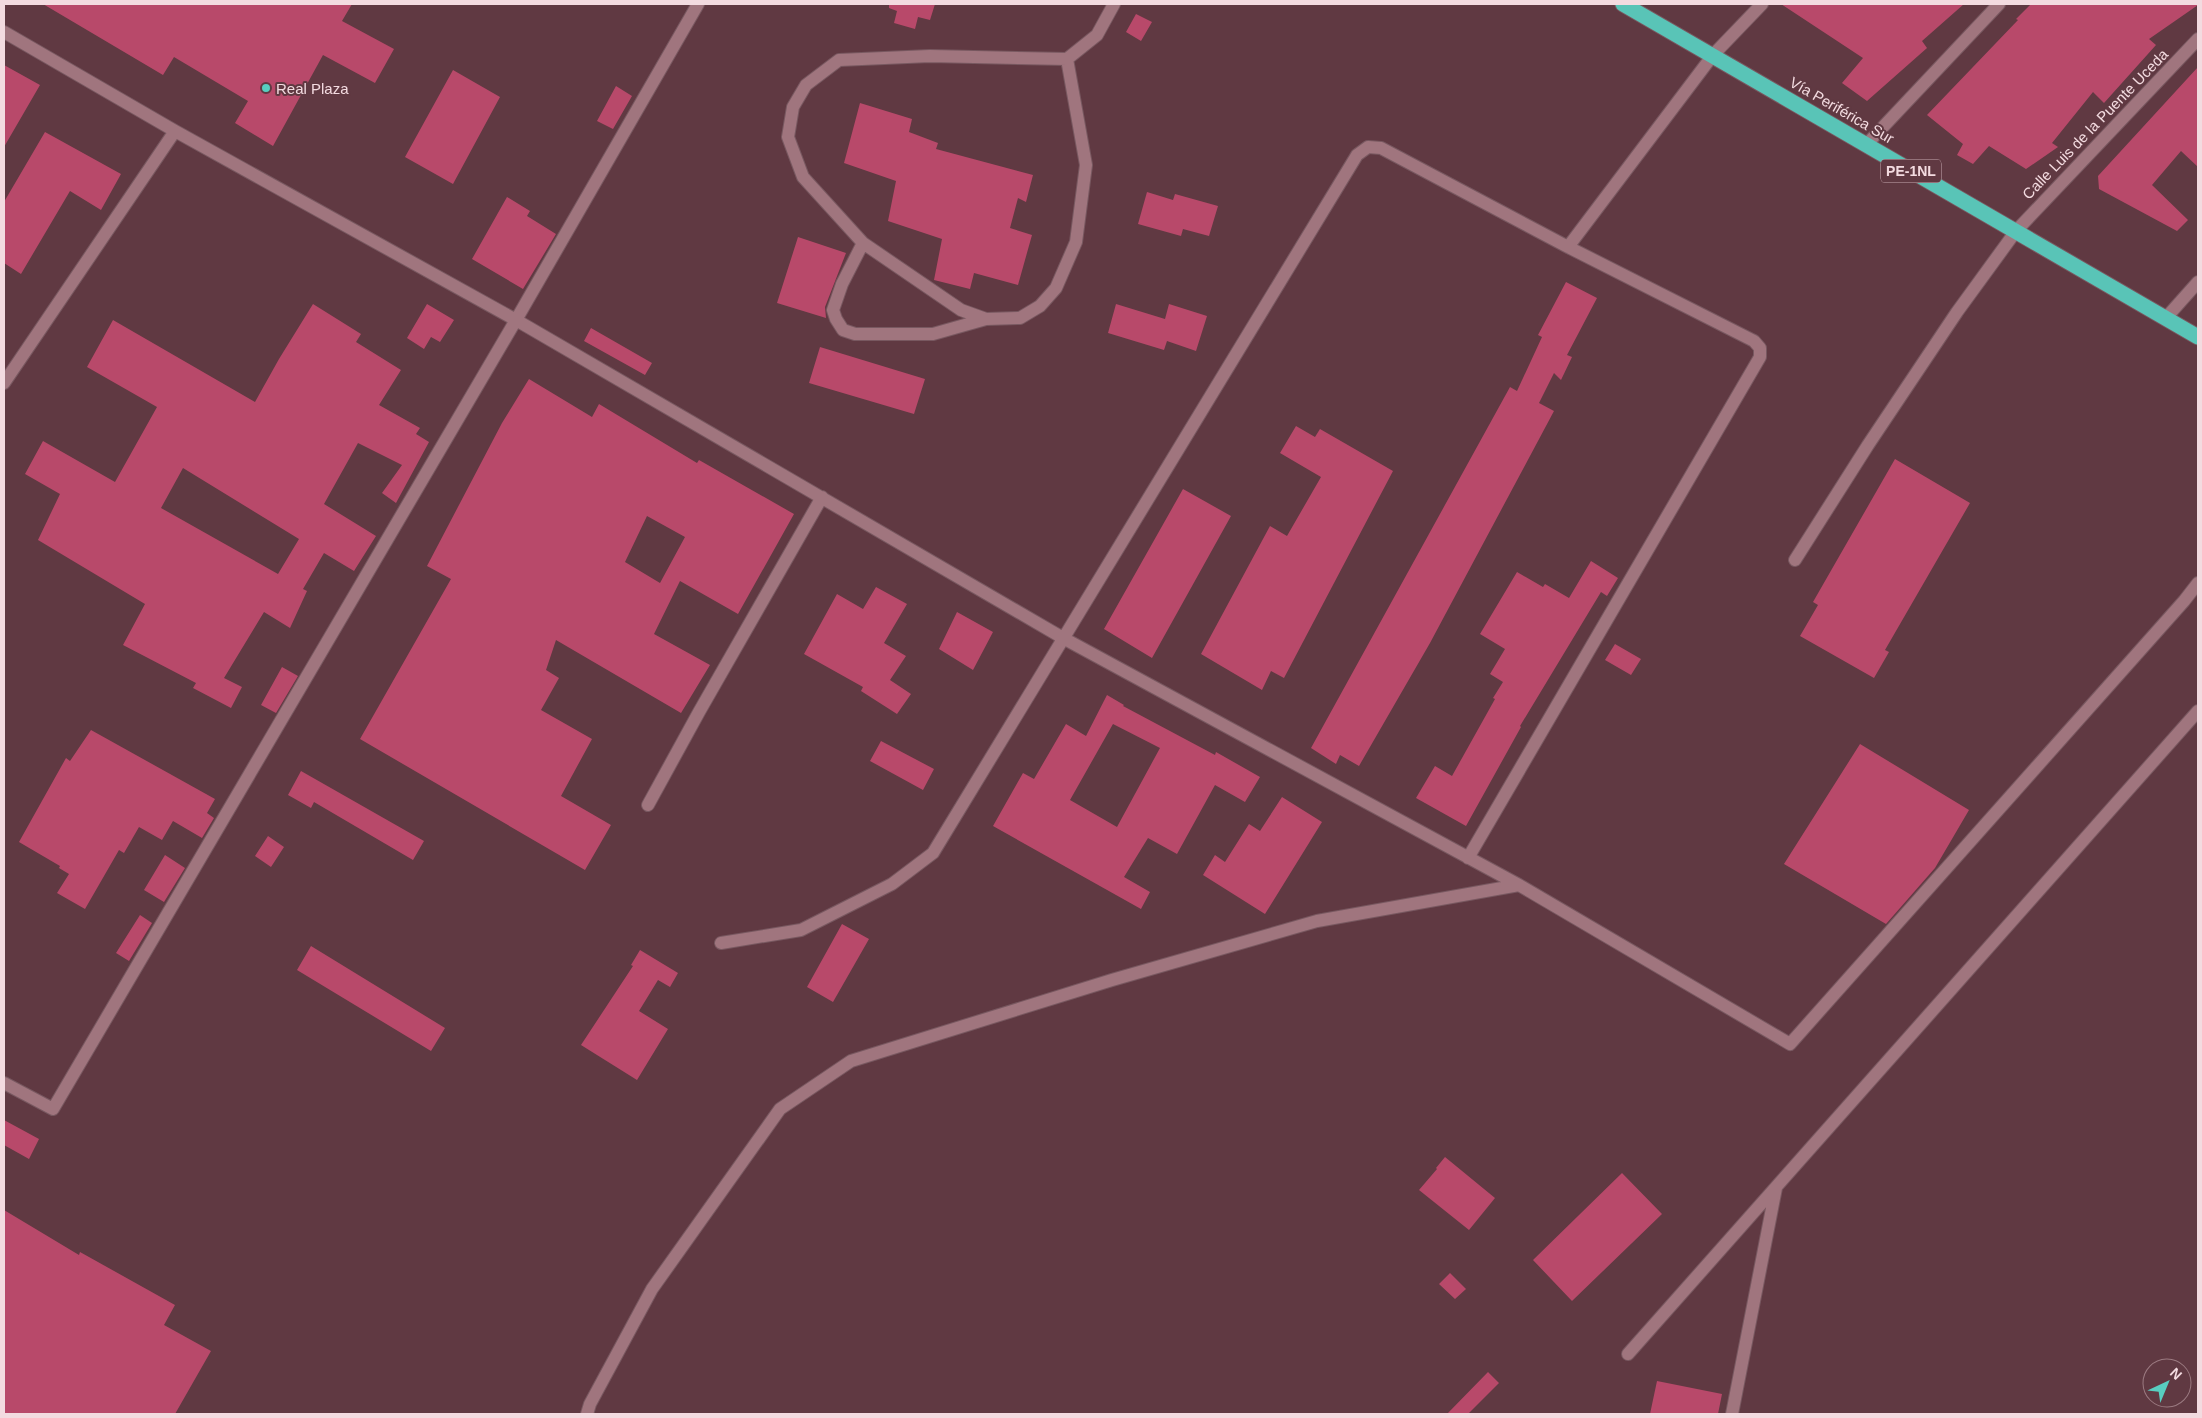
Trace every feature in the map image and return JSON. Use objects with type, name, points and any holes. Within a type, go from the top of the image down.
[{"type":"highway","name":"Vía Periférica Sur","points":[[1623,4],[2198,338]]},
{"type":"street","points":[[4,1083],[53,1109],[516,320],[698,4]]},
{"type":"street","points":[[986,319],[962,310],[863,242],[803,177],[788,137],[793,107],[806,85],[839,60],[930,56],[1067,59],[1096,35],[1114,4]]},
{"type":"street","points":[[1568,247],[1713,55],[1762,4]]},
{"type":"street","points":[[1866,145],[1999,4]]},
{"type":"street","points":[[4,32],[175,131],[516,320],[1063,638],[1518,885],[1790,1044],[2178,609],[2198,583]]},
{"type":"street","name":"Calle Luis de la Puente Uceda","points":[[1795,560],[1868,444],[1957,312],[2016,231],[2198,39]]},
{"type":"street","points":[[863,242],[842,284],[834,310],[836,319],[843,330],[855,334],[932,334],[986,319],[1020,318],[1040,306],[1056,288],[1076,242],[1086,165],[1067,59]]},
{"type":"street","points":[[4,383],[175,131]]},
{"type":"street","points":[[721,943],[801,930],[892,884],[933,853],[1357,155],[1368,148],[1381,148],[1568,247],[1754,341],[1760,348],[1760,357],[1468,858]]},
{"type":"street","points":[[2165,319],[2198,282]]},
{"type":"street","points":[[648,805],[822,497]]},
{"type":"street","points":[[1628,1354],[2198,711]]},
{"type":"street","points":[[587,1414],[590,1404],[652,1289],[780,1109],[851,1061],[1112,980],[1317,921],[1518,885]]},
{"type":"street","points":[[1732,1414],[1776,1188]]},
{"type":"building","name":"Real Plaza","points":[[43,4],[352,4],[342,21],[394,49],[375,83],[323,55],[273,146],[235,123],[248,101],[174,57],[163,75]]},
{"type":"building","points":[[889,4],[935,4],[930,20],[918,17],[915,29],[894,23],[897,11],[889,8]]},
{"type":"building","points":[[1781,4],[1964,4],[1922,41],[1927,48],[1867,101],[1842,83],[1863,58]]},
{"type":"building","points":[[2031,4],[2198,5],[2149,39],[2156,45],[2104,103],[2093,92],[2052,143],[2058,147],[2026,169],[1989,146],[1973,164],[1957,155],[1963,144],[1927,115]]},
{"type":"building","points":[[1136,14],[1152,22],[1141,41],[1126,32]]},
{"type":"building","points":[[4,65],[40,85],[4,147]]},
{"type":"building","points":[[2198,67],[2198,167],[2181,151],[2152,185],[2188,220],[2177,231],[2099,189],[2098,176]]},
{"type":"building","points":[[453,70],[500,97],[453,184],[405,157]]},
{"type":"building","points":[[616,86],[632,96],[613,129],[597,121]]},
{"type":"building","points":[[860,103],[912,119],[909,132],[938,143],[936,149],[1033,175],[1026,202],[1018,198],[1010,228],[1032,235],[1018,285],[974,273],[970,289],[934,280],[942,239],[888,221],[896,181],[844,163]]},
{"type":"building","points":[[45,132],[121,174],[101,210],[70,191],[21,274],[4,263],[4,202]]},
{"type":"building","points":[[1147,192],[1173,200],[1175,194],[1218,206],[1209,236],[1183,229],[1181,236],[1138,224]]},
{"type":"building","points":[[507,197],[530,211],[527,216],[556,234],[523,289],[472,259]]},
{"type":"building","points":[[798,237],[846,253],[825,307],[826,318],[777,303]]},
{"type":"building","points":[[1566,282],[1597,298],[1567,355],[1572,357],[1561,380],[1554,373],[1539,403],[1554,411],[1430,643],[1359,766],[1340,755],[1336,764],[1311,748],[1510,387],[1517,391],[1542,337],[1538,335]]},
{"type":"building","points":[[313,304],[361,334],[356,342],[401,370],[379,405],[420,428],[416,434],[429,442],[396,503],[382,493],[402,465],[358,443],[324,504],[376,536],[354,571],[324,553],[303,589],[307,591],[290,628],[264,612],[224,678],[242,687],[231,708],[193,688],[196,683],[123,645],[145,604],[38,540],[60,494],[25,474],[43,441],[115,482],[157,407],[87,367],[113,320],[255,402]],"holes":[[[183,468],[299,539],[278,574],[161,508]]]},
{"type":"building","points":[[427,304],[454,320],[440,342],[431,337],[424,349],[407,338]]},
{"type":"building","points":[[1116,304],[1165,319],[1169,304],[1207,316],[1196,351],[1167,341],[1164,350],[1108,333]]},
{"type":"building","points":[[591,328],[652,363],[645,375],[584,341]]},
{"type":"building","points":[[820,347],[925,379],[914,414],[809,383]]},
{"type":"building","points":[[529,379],[592,417],[599,404],[697,463],[699,460],[794,514],[738,614],[680,581],[654,634],[710,665],[681,713],[556,640],[546,670],[559,678],[541,710],[592,739],[561,796],[611,825],[585,870],[360,739],[451,579],[427,566],[502,423]],"holes":[[[647,516],[685,537],[660,583],[625,562]]]},
{"type":"building","points":[[1296,426],[1315,437],[1320,429],[1393,471],[1284,678],[1271,671],[1262,690],[1201,654],[1270,526],[1287,536],[1321,477],[1280,453]]},
{"type":"building","points":[[1895,459],[1970,503],[1885,650],[1889,652],[1874,678],[1800,636],[1818,605],[1813,602]]},
{"type":"building","points":[[1183,489],[1231,516],[1152,658],[1104,629]]},
{"type":"building","points":[[1591,561],[1618,578],[1607,596],[1601,592],[1520,726],[1466,826],[1416,798],[1435,766],[1452,776],[1503,682],[1490,674],[1505,649],[1480,634],[1517,572],[1543,587],[1545,584],[1569,598]]},
{"type":"building","points":[[876,587],[907,604],[884,643],[906,656],[890,680],[911,694],[897,714],[861,691],[863,687],[804,654],[837,594],[863,609]]},
{"type":"building","points":[[957,612],[993,632],[973,670],[939,649]]},
{"type":"building","points":[[1615,644],[1641,659],[1631,675],[1605,660]]},
{"type":"building","points":[[282,667],[298,676],[276,713],[261,705]]},
{"type":"building","points":[[1107,695],[1123,706],[1215,755],[1216,752],[1260,777],[1245,802],[1215,785],[1177,854],[1148,838],[1124,877],[1150,892],[1141,909],[993,826],[1023,773],[1034,779],[1066,724],[1086,736]],"holes":[[[1113,724],[1160,748],[1117,827],[1070,800]]]},
{"type":"building","points":[[91,730],[215,799],[207,813],[214,818],[202,838],[173,821],[162,840],[139,827],[124,853],[119,850],[85,909],[57,893],[69,874],[59,868],[60,866],[19,842],[66,758],[70,761]]},
{"type":"building","points":[[881,741],[934,769],[923,790],[870,761]]},
{"type":"building","points":[[1860,744],[1969,810],[1935,868],[1886,924],[1784,864]]},
{"type":"building","points":[[301,771],[424,841],[413,860],[314,802],[311,808],[288,795]]},
{"type":"building","points":[[1282,797],[1322,822],[1265,914],[1203,875],[1215,855],[1225,862],[1249,824],[1260,831]]},
{"type":"building","points":[[268,836],[284,847],[271,867],[255,856]]},
{"type":"building","points":[[165,855],[185,868],[164,902],[144,890]]},
{"type":"building","points":[[140,915],[152,923],[129,961],[116,953]]},
{"type":"building","points":[[842,924],[869,939],[833,1002],[807,987]]},
{"type":"building","points":[[311,946],[445,1028],[431,1051],[297,970]]},
{"type":"building","points":[[640,950],[678,973],[670,987],[658,980],[639,1011],[668,1029],[637,1080],[581,1045],[633,966],[631,965]]},
{"type":"building","points":[[4,1120],[39,1139],[29,1159],[4,1145]]},
{"type":"building","points":[[1445,1157],[1495,1198],[1469,1230],[1419,1190]]},
{"type":"building","points":[[1622,1173],[1662,1214],[1572,1301],[1533,1260]]},
{"type":"building","points":[[4,1210],[79,1255],[80,1252],[175,1305],[164,1325],[211,1351],[175,1414],[4,1414]]},
{"type":"building","points":[[1450,1273],[1466,1289],[1455,1299],[1439,1284]]},
{"type":"building","points":[[1488,1372],[1499,1383],[1468,1414],[1447,1414]]},
{"type":"building","points":[[1657,1381],[1722,1394],[1718,1414],[1650,1414]]},
{"type":"place","name":"Real Plaza","points":[[266,88]]}]
